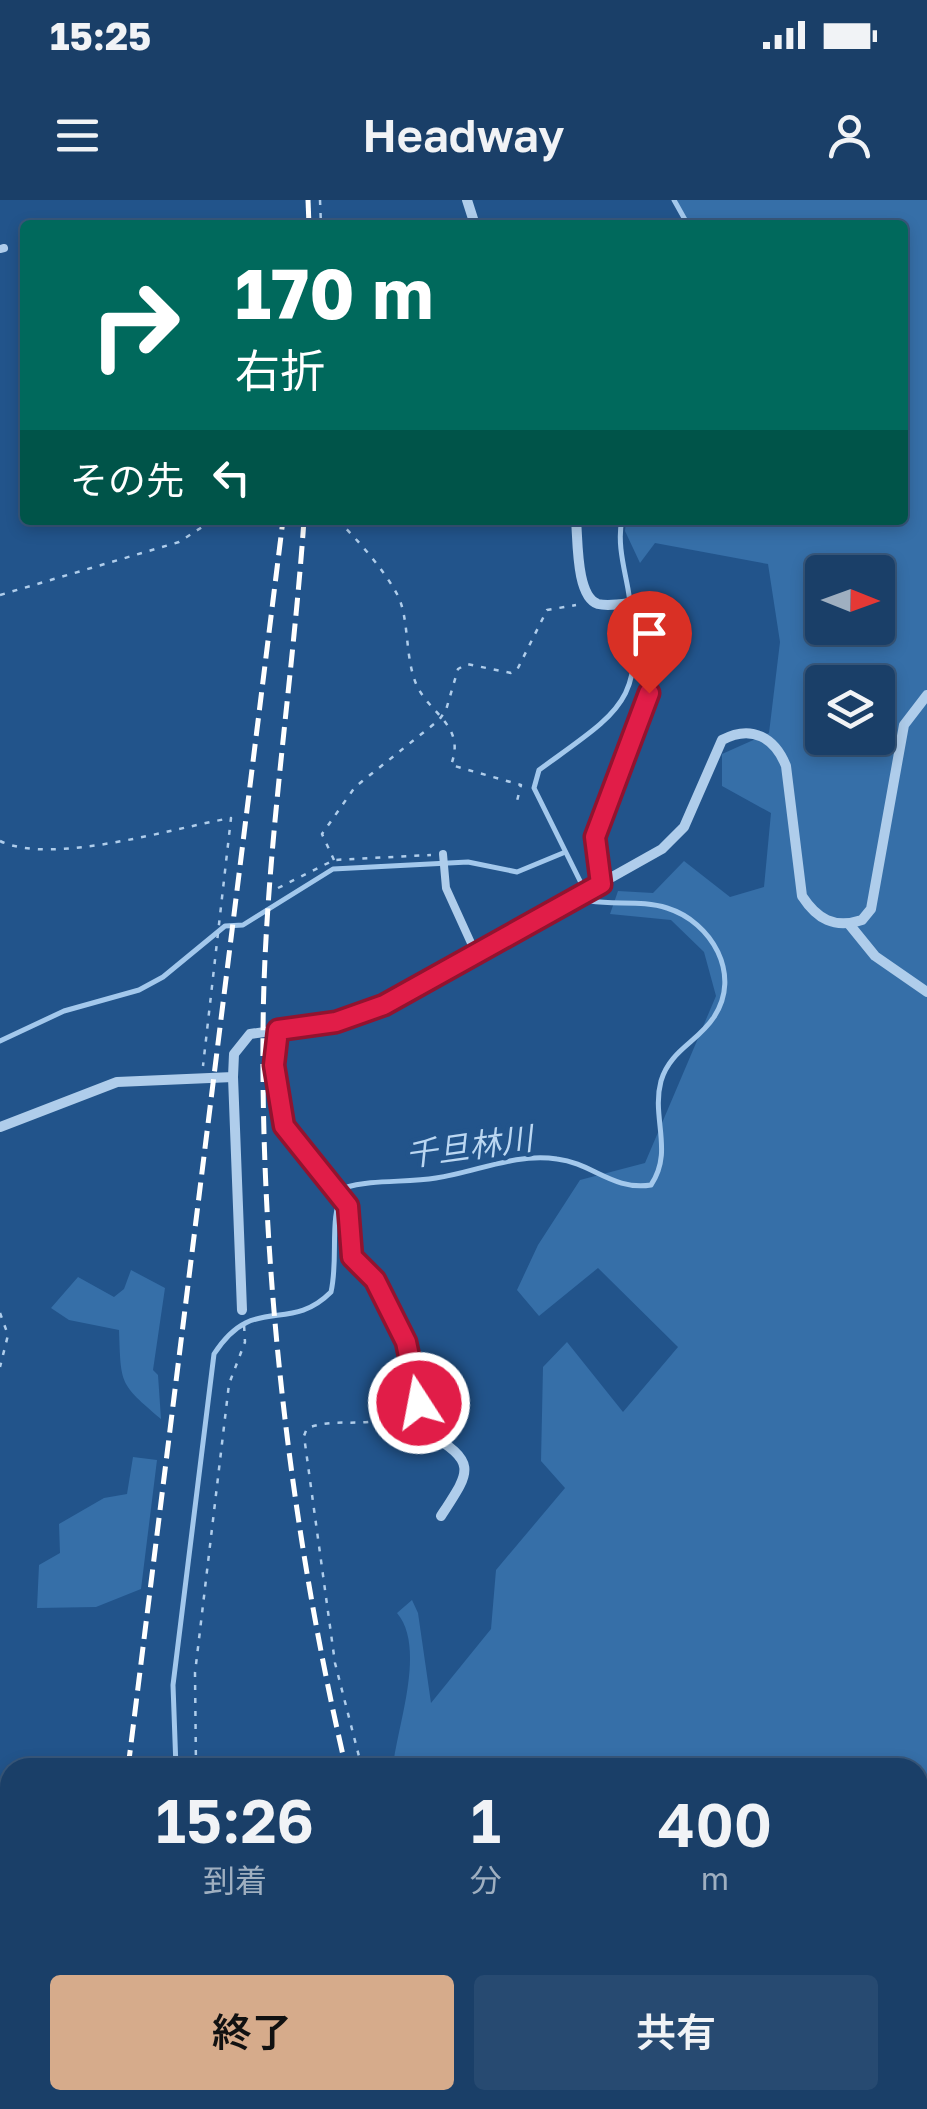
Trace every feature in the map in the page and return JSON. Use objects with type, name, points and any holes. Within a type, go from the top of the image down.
[{"type":"street","points":[[577,525],[584,584],[590,600],[601,605],[639,602],[650,613],[655,648],[649,693],[595,837],[598,885]]},
{"type":"street","points":[[242,1310],[233,1076],[234,1054],[250,1034],[336,1022],[384,1005],[662,850],[684,827],[722,740],[735,734],[766,737],[779,749],[786,766],[802,896],[812,912],[828,922],[849,924],[862,920],[871,909],[904,725],[927,694]]},
{"type":"street","points":[[849,924],[875,956],[927,992]]},
{"type":"street","points":[[278,1030],[274,1065],[284,1126],[348,1206],[352,1257],[375,1280],[406,1342],[427,1432],[456,1449],[466,1462],[466,1476],[441,1516]]},
{"type":"street","points":[[0,1127],[117,1082],[233,1076]]},
{"type":"lane","points":[[442,854],[446,888],[476,954]]},
{"type":"path","points":[[0,595],[179,542],[205,525]]},
{"type":"path","points":[[342,525],[398,596],[411,673],[426,704],[442,716],[456,740],[451,765],[522,786],[518,801]]},
{"type":"path","points":[[334,860],[322,834],[355,787],[442,716],[460,666],[511,673],[518,670],[547,610],[590,600]]},
{"type":"path","points":[[0,841],[24,852],[60,851],[144,833],[177,833],[232,818],[204,1063],[196,1078]]},
{"type":"path","points":[[278,888],[334,860],[442,854]]},
{"type":"path","points":[[196,1758],[197,1654],[229,1384],[246,1342],[242,1310]]},
{"type":"path","points":[[0,1314],[8,1335],[0,1367]]},
{"type":"path","points":[[359,1758],[335,1663],[304,1436],[307,1428],[316,1424],[368,1426],[419,1403]]},
{"type":"shaded area","points":[[677,200],[927,200],[927,1758],[394,1758],[410,1663],[405,1627],[397,1613],[412,1600],[418,1613],[431,1703],[491,1629],[496,1570],[565,1488],[541,1461],[543,1367],[567,1342],[623,1412],[678,1347],[598,1268],[539,1316],[517,1290],[538,1245],[580,1180],[645,1163],[716,996],[704,952],[671,920],[610,914],[618,891],[653,893],[684,861],[730,897],[764,887],[771,813],[722,786],[722,754],[769,733],[780,642],[768,564],[655,543],[640,563],[626,525],[908,525],[908,220],[682,220]]},
{"type":"shaded area","points":[[131,1270],[165,1288],[153,1370],[158,1375],[161,1419],[125,1382],[119,1330],[69,1320],[51,1308],[78,1277],[114,1297],[124,1289]]},
{"type":"shaded area","points":[[133,1457],[157,1460],[141,1589],[96,1607],[37,1608],[39,1565],[60,1553],[59,1524],[104,1498],[127,1494]]},
{"type":"waterway","name":"千旦林川","points":[[674,200],[685,220]]},
{"type":"waterway","name":"千旦林川","points":[[176,1758],[173,1685],[214,1354],[243,1324],[300,1311],[331,1292],[336,1212],[344,1188],[436,1178],[541,1158],[570,1162],[625,1184],[651,1185],[661,1160],[658,1108],[665,1070],[707,1026],[722,1001],[725,984],[718,952],[697,925],[667,908],[590,901],[534,788],[539,770],[610,715],[631,680],[633,627],[621,525]]},
{"type":"waterway","points":[[0,1041],[64,1011],[139,990],[163,977],[225,926],[243,925],[333,869],[468,862],[517,872],[563,853]]},
{"type":"railway","points":[[308,200],[309,220]]},
{"type":"railway","points":[[129,1758],[282,525]]},
{"type":"railway","points":[[304,525],[268,904],[263,1033],[267,1216],[295,1496],[344,1758]]},
{"type":"route","points":[[419,1403],[406,1342],[375,1280],[352,1257],[348,1206],[284,1126],[274,1065],[278,1030],[336,1022],[384,1005],[601,884],[595,837],[649,693]]}]
